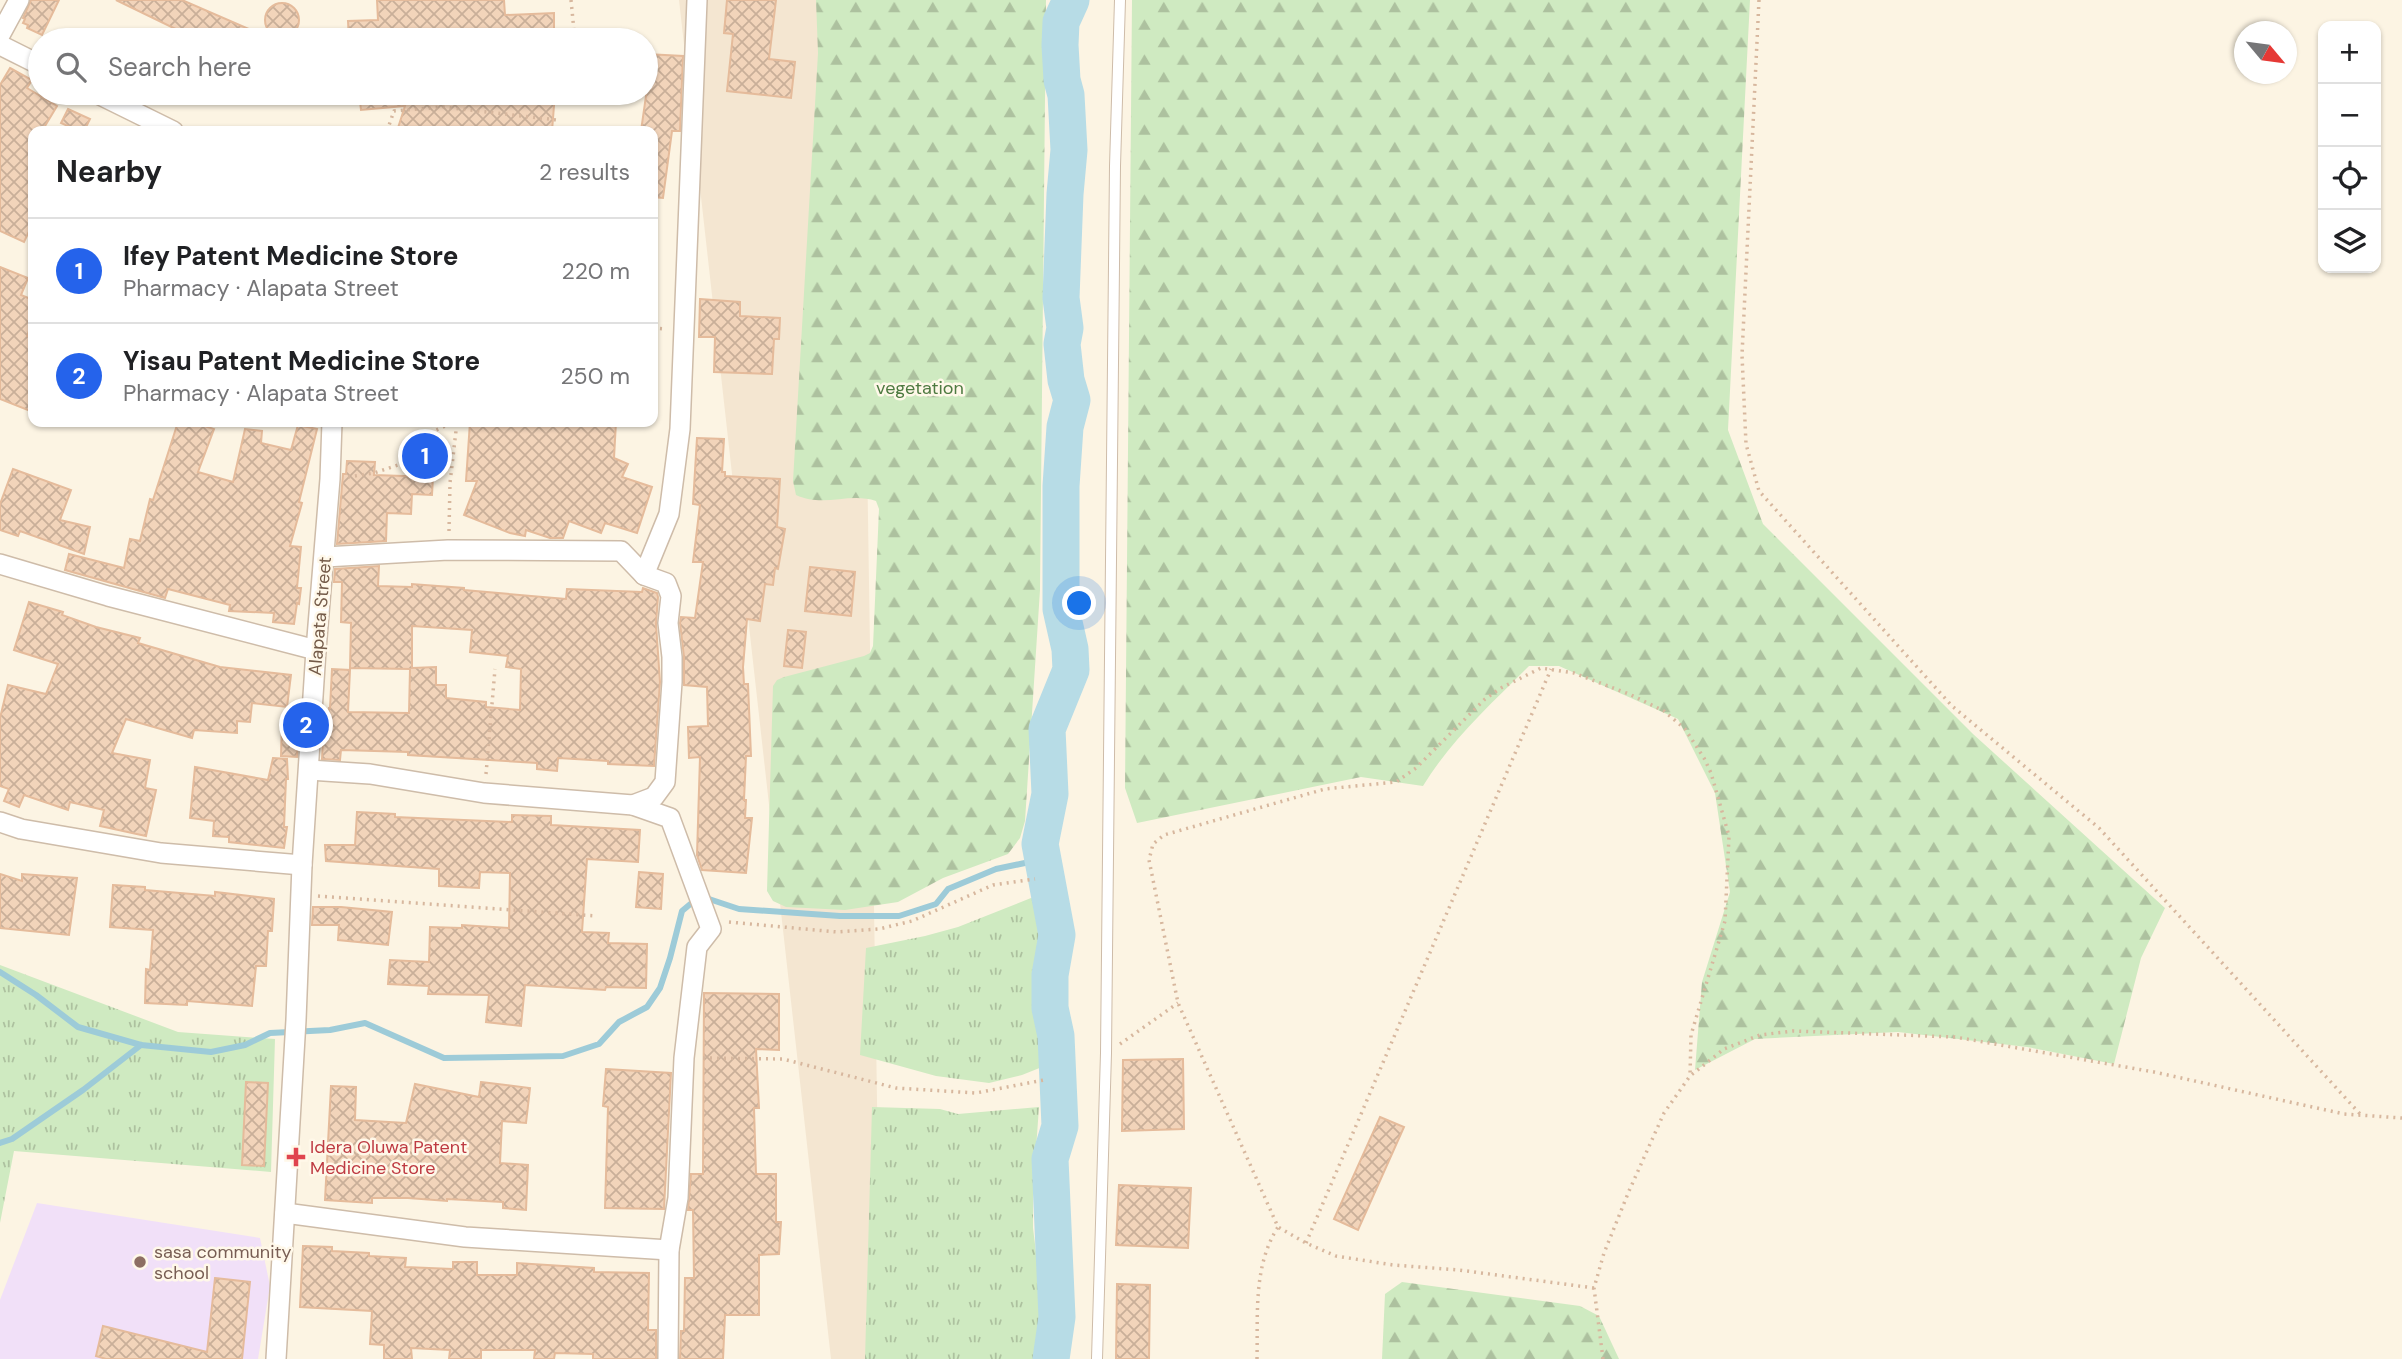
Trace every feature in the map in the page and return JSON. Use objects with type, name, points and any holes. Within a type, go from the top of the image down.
[{"type":"street","points":[[0,35],[19,0]]},
{"type":"street","points":[[644,575],[669,514],[680,429],[697,0]]},
{"type":"street","points":[[0,46],[28,59]]},
{"type":"street","points":[[120,105],[163,126]]},
{"type":"street","name":"Alapata Street","points":[[285,1213],[302,865],[332,427]]},
{"type":"street","points":[[325,557],[448,550],[621,551],[644,575],[666,583],[671,596],[668,623],[672,681],[666,782],[654,797],[633,805]]},
{"type":"street","points":[[0,564],[108,596],[316,650]]},
{"type":"street","points":[[309,770],[370,774],[484,793],[633,805],[670,818],[711,929],[697,947],[684,1058],[678,1198],[669,1250],[668,1359]]},
{"type":"street","points":[[0,822],[21,829],[161,853],[302,865]]},
{"type":"street","points":[[276,1359],[285,1213],[465,1237],[669,1250]]},
{"type":"lane","points":[[1097,1359],[1106,1053],[1115,166],[1121,0]]},
{"type":"path","points":[[571,0],[574,28]]},
{"type":"path","points":[[1759,0],[1742,355],[1746,444],[1759,491],[1952,706],[2099,828],[2361,1115]]},
{"type":"path","points":[[389,126],[394,111],[443,107],[557,120]]},
{"type":"path","points":[[330,480],[374,473],[398,465],[419,439],[445,427]]},
{"type":"path","points":[[448,550],[456,427]]},
{"type":"path","points":[[1594,1288],[1336,1256],[1278,1227],[1178,1003],[1149,860],[1153,844],[1164,835],[1212,823],[1284,799],[1325,789],[1396,782],[1416,768],[1493,694],[1541,668],[1574,673],[1629,694],[1664,711],[1685,729],[1704,758],[1717,789],[1729,836],[1725,921],[1691,1035],[1690,1076]]},
{"type":"path","points":[[484,793],[495,669]]},
{"type":"path","points":[[1306,1243],[1551,669]]},
{"type":"path","points":[[711,929],[725,922],[838,932],[879,929],[912,921],[993,885],[1035,879]]},
{"type":"path","points":[[302,895],[597,916]]},
{"type":"path","points":[[1106,1053],[1178,1003]]},
{"type":"path","points":[[1603,1359],[1594,1288],[1604,1253],[1664,1113],[1690,1076],[1724,1049],[1760,1035],[1793,1031],[1955,1037],[2154,1072],[2344,1114],[2402,1118]]},
{"type":"path","points":[[684,1058],[783,1059],[895,1088],[976,1093],[1044,1080]]},
{"type":"path","points":[[1257,1359],[1259,1282],[1265,1249],[1278,1227]]},
{"type":"shaded area","points":[[679,0],[860,0],[881,1359],[831,1359]]},
{"type":"shaded area","name":"sasa community school","points":[[37,1203],[260,1238],[270,1286],[258,1359],[0,1359],[0,1300]]},
{"type":"green space","name":"vegetation","points":[[816,0],[1046,0],[1040,590],[1025,821],[1020,838],[1008,854],[943,878],[898,902],[845,910],[786,907],[773,901],[767,891],[773,686],[777,680],[784,677],[864,656],[870,653],[873,646],[879,509],[876,501],[856,498],[806,499],[796,495],[793,481],[818,53]]},
{"type":"green space","points":[[1132,0],[1750,0],[1728,430],[1763,524],[1973,734],[2165,908],[2141,958],[2114,1064],[2027,1047],[1898,1032],[1755,1039],[1695,1070],[1702,982],[1730,892],[1715,793],[1678,719],[1559,666],[1529,666],[1459,738],[1423,786],[1361,777],[1137,823],[1125,788]]},
{"type":"green space","points":[[1036,896],[1053,951],[1047,1065],[1022,1075],[989,1083],[936,1076],[860,1055],[866,948],[958,927]]},
{"type":"green space","points":[[0,965],[178,1032],[275,1039],[271,1172],[14,1151],[0,1223]]},
{"type":"green space","points":[[872,1107],[940,1109],[958,1114],[1039,1107],[1033,1228],[1043,1309],[1042,1359],[865,1359]]},
{"type":"green space","points":[[1402,1282],[1580,1306],[1599,1316],[1619,1359],[1382,1359],[1385,1294]]},
{"type":"building","points":[[31,0],[59,0],[45,28],[28,28],[27,28],[28,25],[23,23]]},
{"type":"building","points":[[116,0],[182,0],[246,28],[174,28]]},
{"type":"building","points":[[377,0],[504,0],[505,15],[554,13],[554,28],[348,28],[348,21],[378,20]]},
{"type":"building","points":[[727,0],[776,0],[769,59],[795,62],[791,98],[727,91],[733,34],[724,33]]},
{"type":"building","points":[[275,4],[289,4],[298,13],[297,28],[266,27],[266,13]]},
{"type":"building","points":[[658,55],[683,56],[680,131],[672,131],[663,198],[658,198],[658,126],[642,126],[645,105],[658,105]]},
{"type":"building","points":[[10,68],[28,78],[28,105],[57,106],[45,126],[28,126],[28,234],[24,242],[0,231],[0,85]]},
{"type":"building","points":[[360,105],[554,105],[552,126],[399,126],[405,106],[361,110]]},
{"type":"building","points":[[68,109],[90,119],[86,126],[68,126],[61,123]]},
{"type":"building","points":[[0,267],[28,278],[21,295],[28,298],[28,410],[0,399]]},
{"type":"building","points":[[700,299],[740,302],[740,316],[780,318],[779,339],[774,339],[772,374],[714,372],[715,337],[699,337]]},
{"type":"building","points":[[176,427],[214,429],[198,472],[233,482],[245,429],[262,431],[261,443],[291,450],[297,427],[317,429],[290,546],[301,547],[297,588],[301,588],[294,624],[273,622],[274,613],[229,611],[230,605],[168,589],[165,598],[65,570],[69,554],[124,568],[130,539],[140,541],[150,499],[153,500]]},
{"type":"building","points":[[470,427],[616,427],[614,458],[628,464],[622,477],[652,487],[637,533],[605,523],[601,533],[569,521],[563,538],[550,538],[526,530],[525,536],[510,533],[464,515],[477,481],[466,481]]},
{"type":"building","points":[[697,438],[724,439],[722,472],[725,472],[725,476],[780,479],[777,527],[785,529],[778,569],[775,568],[773,585],[765,584],[760,621],[747,619],[743,667],[744,684],[748,684],[751,756],[746,756],[744,800],[745,818],[752,818],[746,873],[702,870],[697,855],[700,757],[689,758],[688,727],[708,726],[707,687],[684,685],[680,623],[681,617],[695,618],[703,562],[693,562],[700,505],[693,504]]},
{"type":"building","points":[[347,461],[375,462],[374,475],[433,477],[432,495],[412,494],[411,514],[387,513],[386,541],[337,544],[343,474],[346,474]]},
{"type":"building","points":[[13,469],[71,490],[60,520],[90,527],[84,554],[20,531],[18,536],[0,530],[0,504]]},
{"type":"building","points":[[379,566],[378,586],[412,587],[412,584],[566,599],[567,589],[642,592],[643,588],[657,593],[660,682],[654,766],[558,758],[557,771],[537,769],[537,763],[408,755],[408,752],[341,750],[340,760],[322,759],[324,721],[328,721],[330,708],[332,669],[350,670],[348,712],[409,713],[410,669],[350,668],[351,623],[341,622],[342,582],[334,582],[335,569]],"holes":[[[412,626],[472,630],[470,652],[508,656],[506,667],[521,669],[520,710],[486,707],[486,702],[446,698],[446,685],[436,685],[436,667],[412,668]]]},
{"type":"building","points":[[810,567],[855,572],[851,616],[805,611]]},
{"type":"building","points":[[29,602],[63,612],[62,615],[96,627],[140,638],[138,643],[220,667],[291,675],[287,707],[252,703],[250,722],[237,721],[237,733],[194,730],[192,738],[126,719],[112,753],[150,760],[145,788],[156,790],[146,836],[100,826],[104,810],[70,802],[68,810],[24,795],[19,807],[4,801],[9,789],[0,786],[0,718],[8,685],[46,694],[58,664],[14,650]]},
{"type":"building","points":[[788,630],[806,632],[802,668],[784,666]]},
{"type":"building","points":[[282,720],[299,720],[297,757],[281,756]]},
{"type":"building","points":[[273,758],[287,759],[284,827],[287,827],[284,848],[229,842],[229,837],[213,836],[214,821],[190,818],[195,767],[268,780]]},
{"type":"building","points":[[357,812],[395,814],[395,817],[512,822],[512,815],[551,816],[551,825],[640,830],[638,862],[587,859],[582,932],[609,933],[608,943],[647,944],[646,988],[606,987],[605,990],[525,985],[521,1026],[486,1022],[489,995],[428,994],[429,986],[388,984],[390,960],[429,962],[430,927],[462,928],[462,925],[509,928],[510,873],[480,872],[479,888],[439,886],[439,869],[326,861],[325,845],[355,845]]},
{"type":"building","points":[[639,872],[663,874],[661,909],[636,907]]},
{"type":"building","points":[[0,874],[22,881],[22,874],[77,878],[69,935],[0,928]]},
{"type":"building","points":[[113,885],[145,887],[145,890],[215,896],[215,892],[274,899],[272,931],[268,931],[266,966],[256,966],[252,1006],[187,1001],[187,1005],[145,1003],[146,969],[150,970],[153,930],[110,927]]},
{"type":"building","points":[[313,907],[392,912],[388,945],[338,940],[339,925],[312,925]]},
{"type":"building","points":[[704,993],[779,994],[779,1050],[756,1049],[759,1108],[754,1108],[756,1174],[776,1174],[776,1222],[781,1222],[779,1254],[759,1255],[759,1315],[725,1315],[723,1359],[680,1359],[681,1331],[684,1331],[685,1278],[694,1278],[693,1210],[688,1210],[691,1174],[703,1174]]},
{"type":"building","points":[[1183,1059],[1184,1129],[1122,1131],[1123,1060]]},
{"type":"building","points":[[606,1069],[671,1073],[664,1209],[605,1208],[608,1107],[603,1106]]},
{"type":"building","points":[[246,1082],[268,1083],[264,1166],[242,1165]]},
{"type":"building","points":[[481,1082],[530,1088],[526,1123],[502,1121],[500,1163],[528,1165],[526,1210],[503,1208],[503,1202],[447,1199],[372,1198],[372,1203],[325,1200],[331,1086],[356,1087],[355,1120],[406,1123],[415,1084],[479,1097]]},
{"type":"building","points":[[1380,1117],[1404,1127],[1358,1230],[1334,1219]]},
{"type":"building","points":[[1119,1185],[1191,1188],[1188,1248],[1116,1245]]},
{"type":"building","points":[[303,1246],[332,1247],[332,1251],[406,1258],[405,1267],[453,1269],[453,1262],[477,1262],[477,1275],[517,1275],[517,1263],[594,1268],[594,1272],[649,1273],[648,1330],[656,1330],[656,1359],[593,1359],[593,1354],[555,1353],[554,1359],[534,1359],[535,1350],[481,1350],[481,1359],[449,1359],[450,1350],[411,1348],[412,1359],[384,1359],[384,1345],[370,1344],[372,1311],[300,1307]]},
{"type":"building","points":[[215,1278],[250,1282],[242,1359],[106,1359],[96,1356],[103,1326],[207,1352]]},
{"type":"building","points":[[1117,1284],[1150,1285],[1149,1359],[1116,1359]]},
{"type":"waterway","points":[[1051,1359],[1057,1317],[1050,1159],[1060,1126],[1056,1036],[1050,1008],[1050,975],[1057,935],[1040,844],[1050,794],[1047,729],[1071,670],[1070,649],[1061,609],[1061,486],[1065,427],[1072,400],[1066,380],[1062,344],[1065,328],[1061,298],[1069,150],[1060,45],[1061,22],[1071,0]]},
{"type":"waterway","points":[[0,972],[78,1027],[141,1045],[211,1052],[245,1045],[270,1033],[330,1030],[365,1023],[444,1058],[563,1056],[599,1044],[619,1022],[647,1007],[660,988],[682,911],[700,896],[739,909],[840,916],[899,916],[936,904],[948,889],[996,869],[1044,859]]},
{"type":"waterway","points":[[0,1143],[12,1139],[83,1090],[141,1045]]},
{"type":"place","name":"Ifey Patent Medicine Store","points":[[425,456]]},
{"type":"place","name":"Yisau Patent Medicine Store","points":[[306,725]]},
{"type":"place","name":"Idera Oluwa Patent Medicine Store","points":[[296,1157]]},
{"type":"place","name":"sasa community school","points":[[140,1262]]}]
